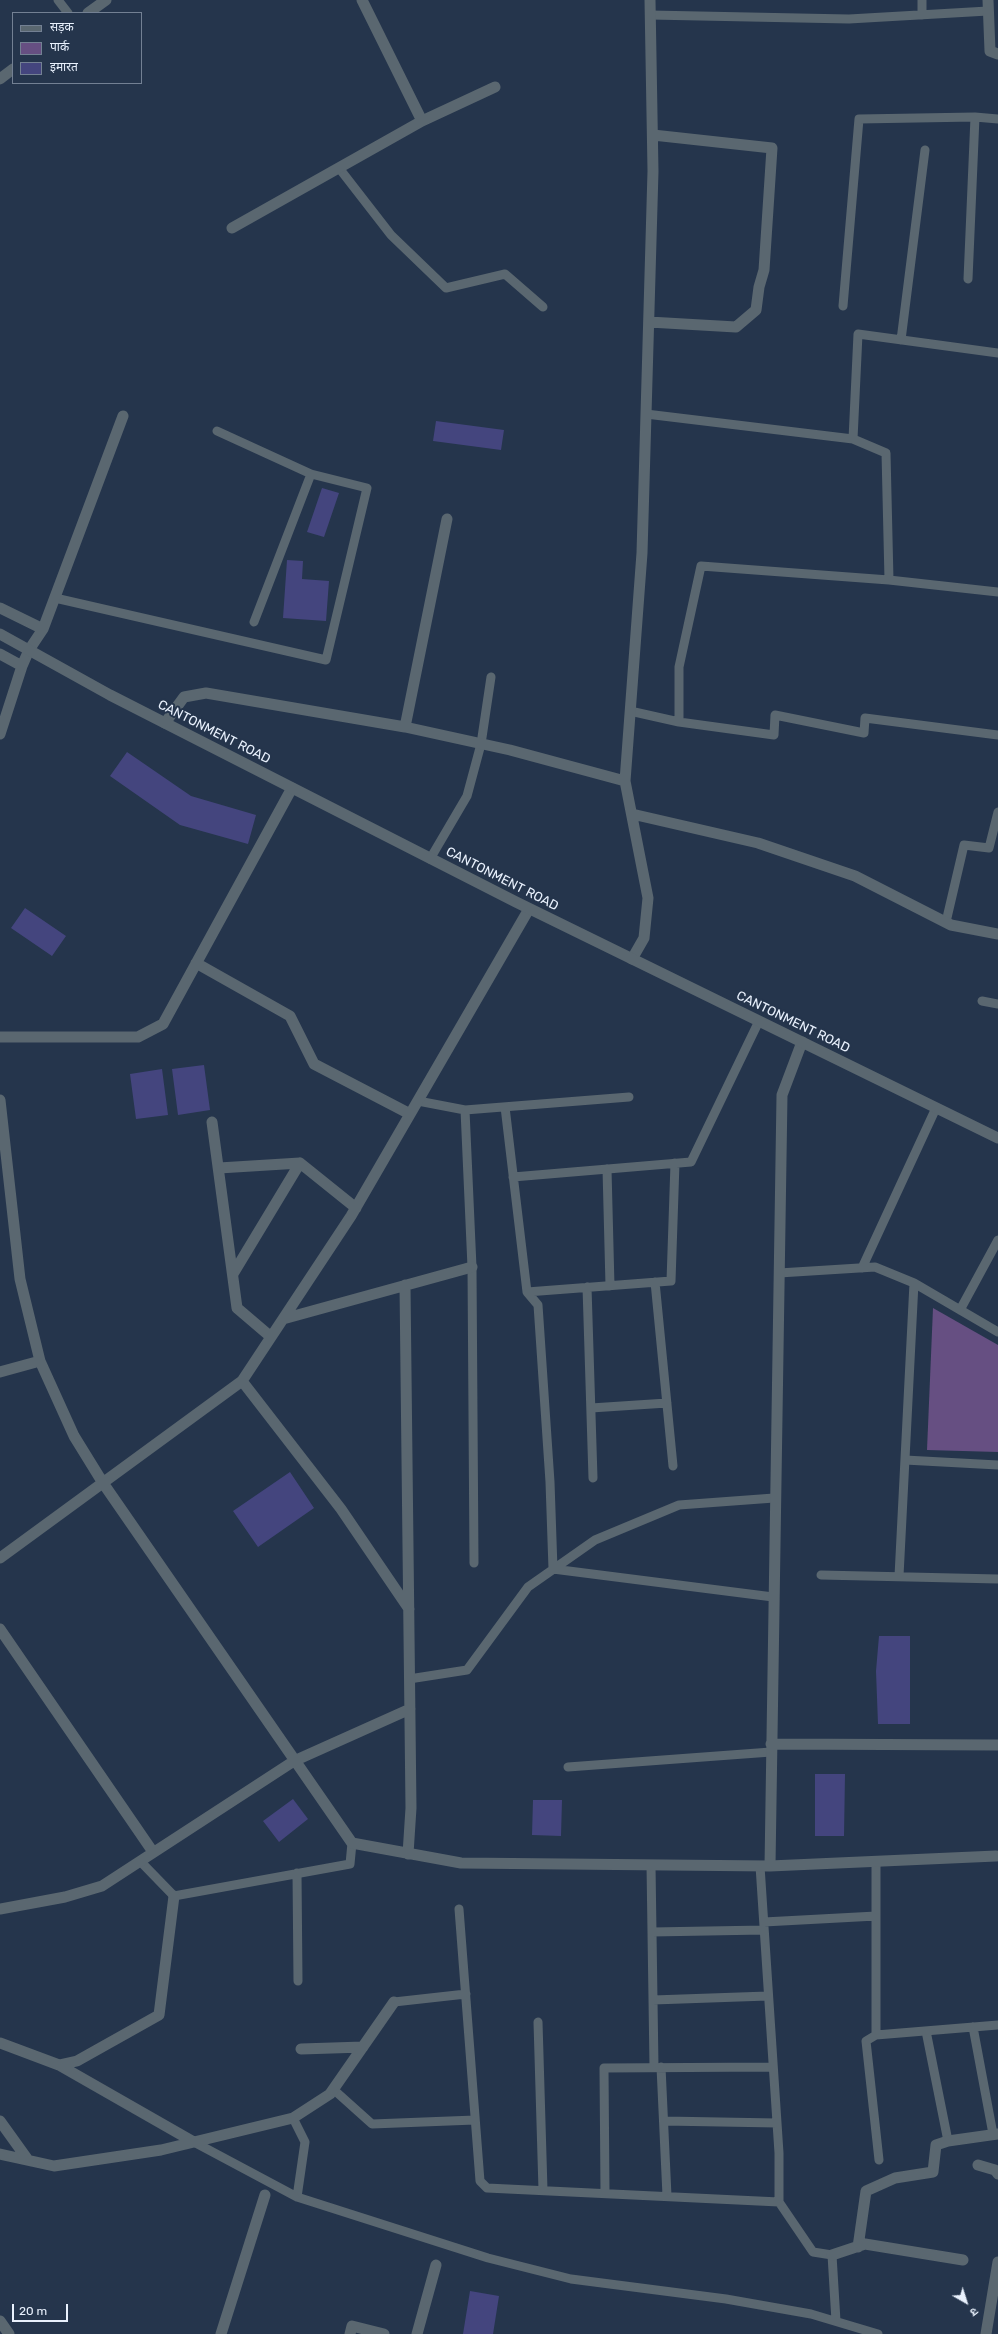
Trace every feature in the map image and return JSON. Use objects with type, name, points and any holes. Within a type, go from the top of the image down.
[{"type":"street","points":[[89,12],[106,0]]},
{"type":"street","points":[[362,0],[422,121]]},
{"type":"street","points":[[632,959],[644,938],[648,898],[625,781],[642,553],[653,135],[650,0]]},
{"type":"street","points":[[988,6],[990,51],[998,54]]},
{"type":"street","points":[[0,79],[12,70]]},
{"type":"street","points":[[232,228],[422,121],[495,87]]},
{"type":"street","points":[[649,322],[736,327],[756,310],[759,288],[764,270],[772,148],[653,135]]},
{"type":"street","points":[[0,734],[22,666],[29,650],[43,629],[123,416]]},
{"type":"street","points":[[405,727],[447,519]]},
{"type":"street","points":[[0,608],[43,629]]},
{"type":"street","name":"CANTONMENT ROAD","points":[[0,634],[165,723],[529,909],[998,1138]]},
{"type":"street","points":[[0,654],[22,666]]},
{"type":"street","points":[[165,723],[184,697],[206,693],[405,727],[481,744],[625,781]]},
{"type":"street","points":[[0,1037],[138,1037],[163,1024],[292,788]]},
{"type":"street","points":[[632,814],[758,843],[855,876],[946,922],[998,934]]},
{"type":"street","points":[[0,1558],[242,1380],[356,1208],[529,909]]},
{"type":"street","points":[[196,964],[290,1016],[314,1064],[410,1114]]},
{"type":"street","points":[[765,1866],[771,1748],[774,1498],[782,1095],[802,1042]]},
{"type":"street","points":[[0,1100],[20,1279],[40,1361],[74,1436],[103,1483],[352,1843],[461,1863],[765,1866],[996,1856]]},
{"type":"street","points":[[212,1122],[237,1308],[271,1337]]},
{"type":"street","points":[[219,1168],[300,1163],[356,1208]]},
{"type":"street","points":[[233,1274],[300,1163]]},
{"type":"street","points":[[283,1318],[472,1267]]},
{"type":"street","points":[[405,1285],[411,1808],[408,1854]]},
{"type":"street","points":[[0,1372],[40,1361]]},
{"type":"street","points":[[242,1380],[341,1509],[409,1609]]},
{"type":"street","points":[[0,1629],[153,1852]]},
{"type":"street","points":[[0,1909],[65,1897],[102,1886],[294,1760],[410,1709]]},
{"type":"street","points":[[771,1748],[998,1745]]},
{"type":"street","points":[[59,2065],[77,2061],[159,2015],[174,1896]]},
{"type":"street","points":[[0,2154],[54,2166],[161,2150],[192,2141],[293,2118],[330,2094],[394,2002]]},
{"type":"street","points":[[0,2043],[59,2065],[192,2141]]},
{"type":"street","points":[[301,2049],[363,2047]]},
{"type":"street","points":[[0,2121],[28,2160]]},
{"type":"street","points":[[858,2247],[866,2191],[895,2178],[933,2172],[936,2145],[948,2141],[995,2134]]},
{"type":"street","points":[[978,2165],[994,2170],[998,2174]]},
{"type":"street","points":[[221,2334],[264,2195]]},
{"type":"street","points":[[832,2255],[865,2244],[963,2260]]},
{"type":"street","points":[[986,2334],[998,2262]]},
{"type":"street","points":[[417,2334],[436,2265]]},
{"type":"street","points":[[0,2321],[9,2334]]},
{"type":"street","points":[[350,2334],[352,2326],[384,2334]]},
{"type":"lane","points":[[58,0],[67,12]]},
{"type":"lane","points":[[922,0],[922,15]]},
{"type":"lane","points":[[650,15],[849,18],[922,15],[988,6]]},
{"type":"lane","points":[[843,306],[860,119],[975,117],[998,119]]},
{"type":"lane","points":[[968,279],[975,117]]},
{"type":"lane","points":[[901,340],[926,150]]},
{"type":"lane","points":[[339,168],[391,235],[446,288],[505,274],[543,307]]},
{"type":"lane","points":[[853,439],[858,334],[998,353]]},
{"type":"lane","points":[[646,414],[853,439],[886,453],[889,580]]},
{"type":"lane","points":[[55,598],[326,660],[367,488],[311,474],[217,431]]},
{"type":"lane","points":[[254,622],[311,474]]},
{"type":"lane","points":[[679,722],[679,667],[701,566],[889,580],[998,592]]},
{"type":"lane","points":[[430,859],[467,796],[481,744],[491,677]]},
{"type":"lane","points":[[630,711],[679,722],[774,735],[774,715],[864,733],[865,718],[998,735]]},
{"type":"lane","points":[[946,922],[964,845],[989,848],[998,812]]},
{"type":"lane","points":[[982,1001],[998,1004]]},
{"type":"lane","points":[[513,1177],[691,1162],[759,1021]]},
{"type":"lane","points":[[418,1101],[465,1110],[629,1097]]},
{"type":"lane","points":[[505,1107],[527,1292],[538,1305],[550,1482],[553,1569]]},
{"type":"lane","points":[[862,1268],[936,1108]]},
{"type":"lane","points":[[465,1110],[472,1267],[474,1563]]},
{"type":"lane","points":[[527,1292],[671,1281],[675,1163]]},
{"type":"lane","points":[[607,1169],[610,1286]]},
{"type":"lane","points":[[960,1310],[998,1240]]},
{"type":"lane","points":[[779,1273],[874,1267],[914,1283],[998,1332]]},
{"type":"lane","points":[[655,1282],[673,1466]]},
{"type":"lane","points":[[899,1576],[914,1283]]},
{"type":"lane","points":[[587,1287],[593,1478]]},
{"type":"lane","points":[[591,1408],[667,1403]]},
{"type":"lane","points":[[905,1460],[998,1465]]},
{"type":"lane","points":[[409,1679],[467,1670],[528,1587],[595,1540],[679,1506],[774,1498]]},
{"type":"lane","points":[[553,1569],[773,1597]]},
{"type":"lane","points":[[822,1575],[998,1579]]},
{"type":"lane","points":[[568,1767],[771,1748]]},
{"type":"lane","points":[[140,1861],[174,1896],[350,1864],[352,1843]]},
{"type":"lane","points":[[876,1861],[876,2035]]},
{"type":"lane","points":[[651,1865],[653,2000],[664,2121],[667,2196]]},
{"type":"lane","points":[[765,1866],[764,1926],[777,2124],[779,2202],[813,2252],[832,2255],[836,2321]]},
{"type":"lane","points":[[297,1873],[298,1981]]},
{"type":"lane","points":[[459,1909],[480,2181],[487,2188],[779,2202]]},
{"type":"lane","points":[[652,1932],[764,1926],[876,1916]]},
{"type":"lane","points":[[394,2002],[466,1994]]},
{"type":"lane","points":[[653,2000],[768,1996]]},
{"type":"lane","points":[[538,2022],[543,2190]]},
{"type":"lane","points":[[879,2160],[866,2041],[876,2035],[998,2025]]},
{"type":"lane","points":[[973,2027],[995,2134]]},
{"type":"lane","points":[[926,2031],[948,2141]]},
{"type":"lane","points":[[605,2193],[604,2068],[773,2067]]},
{"type":"lane","points":[[333,2090],[372,2124],[475,2120]]},
{"type":"lane","points":[[293,2118],[305,2142],[297,2197]]},
{"type":"lane","points":[[664,2121],[777,2124]]},
{"type":"lane","points":[[192,2141],[297,2197],[488,2258],[571,2278],[726,2299],[811,2314],[878,2334]]},
{"type":"green space","points":[[933,1308],[998,1345],[998,1452],[927,1450]]},
{"type":"building","points":[[436,421],[504,430],[501,450],[433,441]]},
{"type":"building","points":[[322,488],[339,493],[324,537],[307,532]]},
{"type":"building","points":[[287,560],[303,561],[302,579],[329,581],[326,621],[283,618]]},
{"type":"building","points":[[127,752],[191,796],[256,815],[248,844],[180,825],[110,776]]},
{"type":"building","points":[[25,908],[66,936],[52,956],[11,928]]},
{"type":"building","points":[[204,1065],[210,1110],[178,1115],[172,1069]]},
{"type":"building","points":[[162,1069],[168,1115],[136,1119],[130,1074]]},
{"type":"building","points":[[290,1472],[314,1508],[258,1547],[233,1511]]},
{"type":"building","points":[[879,1636],[910,1636],[910,1724],[878,1724],[876,1671]]},
{"type":"building","points":[[815,1774],[845,1774],[844,1836],[815,1836]]},
{"type":"building","points":[[293,1799],[308,1819],[279,1842],[263,1821]]},
{"type":"building","points":[[533,1800],[562,1800],[561,1836],[532,1835]]},
{"type":"building","points":[[470,2291],[499,2296],[493,2334],[463,2334]]}]
